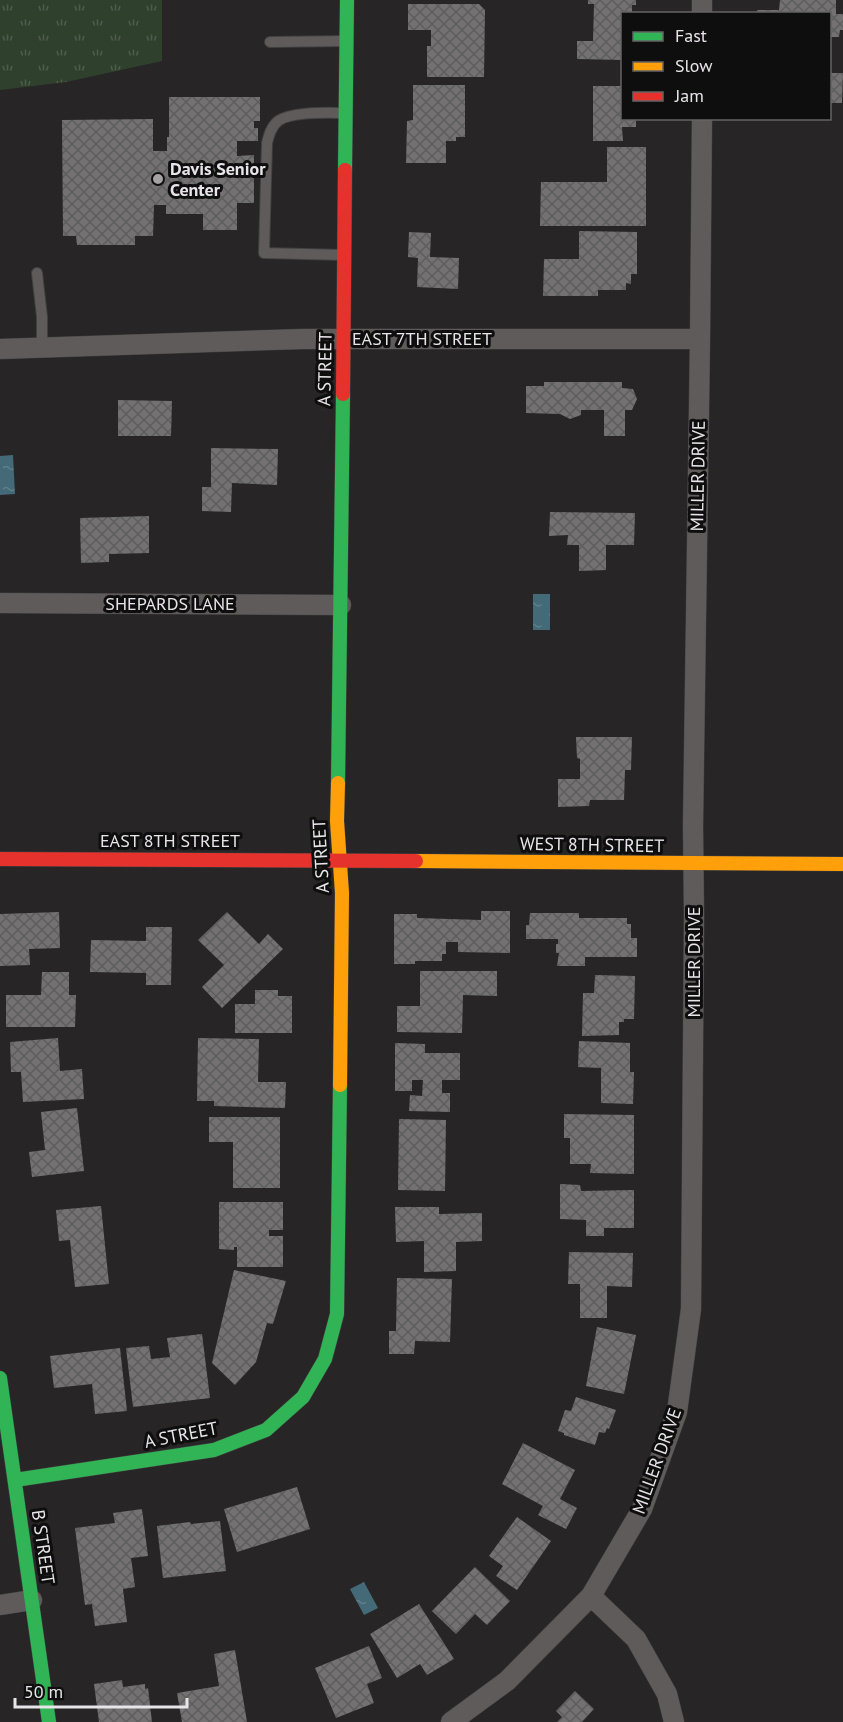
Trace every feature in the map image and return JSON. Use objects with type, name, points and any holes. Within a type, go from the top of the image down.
[{"type":"street","name":"A STREET","points":[[15,1480],[214,1450],[266,1430],[303,1397],[325,1359],[337,1314],[342,905],[337,821],[347,0]]},
{"type":"street","name":"MILLER DRIVE","points":[[451,1722],[507,1681],[591,1596],[642,1509],[677,1412],[692,1297],[693,864],[702,120]]},
{"type":"street","name":"EAST 7TH STREET","points":[[0,350],[303,339],[700,339]]},
{"type":"street","name":"SHEPARDS LANE","points":[[0,603],[341,605]]},
{"type":"street","name":"EAST 8TH STREET","points":[[0,859],[340,860]]},
{"type":"street","name":"WEST 8TH STREET","points":[[340,860],[843,864]]},
{"type":"street","name":"B STREET","points":[[0,1378],[49,1722]]},
{"type":"street","points":[[591,1596],[636,1639],[667,1694],[674,1722]]},
{"type":"street","points":[[0,1605],[32,1600]]},
{"type":"lane","points":[[270,42],[346,41]]},
{"type":"lane","points":[[345,255],[264,253],[267,143],[270,132],[279,120],[304,113],[346,113]]},
{"type":"lane","points":[[37,273],[42,317],[42,348]]},
{"type":"green space","points":[[0,0],[162,0],[162,61],[66,82],[0,90]]},
{"type":"water","points":[[13,455],[15,494],[0,495],[0,456]]},
{"type":"water","points":[[533,594],[550,594],[550,630],[533,630]]},
{"type":"water","points":[[364,1582],[378,1608],[364,1615],[350,1589]]},
{"type":"building","points":[[588,0],[636,0],[636,5],[632,5],[632,12],[621,12],[621,60],[577,59],[577,41],[593,41],[594,4],[588,4]]},
{"type":"building","points":[[780,0],[836,0],[836,14],[843,14],[843,30],[840,30],[839,37],[831,37],[831,12],[757,12],[757,10],[779,10]]},
{"type":"building","points":[[408,4],[479,4],[485,10],[484,77],[427,77],[427,46],[431,46],[431,30],[408,30]]},
{"type":"building","points":[[831,73],[843,73],[842,103],[831,103]]},
{"type":"building","points":[[413,85],[465,85],[465,137],[456,137],[456,141],[446,141],[446,163],[406,163],[407,121],[413,120]]},
{"type":"building","points":[[593,86],[621,86],[621,120],[636,120],[636,127],[622,127],[623,141],[593,141]]},
{"type":"building","name":"Davis Senior Center","points":[[169,97],[260,97],[260,121],[254,121],[254,128],[258,128],[258,141],[237,141],[237,156],[254,155],[254,203],[237,203],[237,230],[203,230],[203,214],[166,214],[166,205],[154,205],[153,236],[135,236],[135,245],[77,245],[76,236],[63,236],[62,120],[153,119],[153,151],[167,151]]},
{"type":"building","points":[[607,147],[646,147],[646,226],[540,226],[541,182],[607,182]]},
{"type":"building","points":[[579,231],[637,232],[637,274],[631,274],[631,284],[626,283],[626,290],[598,290],[598,296],[543,296],[544,259],[579,259]]},
{"type":"building","points":[[409,232],[431,233],[430,257],[459,258],[458,289],[417,287],[418,258],[408,257]]},
{"type":"building","points":[[544,382],[622,382],[622,388],[633,389],[637,399],[632,410],[625,410],[625,436],[604,436],[604,410],[581,410],[581,415],[570,419],[560,414],[526,413],[526,386],[544,386]]},
{"type":"building","points":[[118,400],[172,401],[171,436],[118,436]]},
{"type":"building","points":[[211,448],[278,449],[277,485],[232,483],[231,512],[202,511],[202,487],[211,487]]},
{"type":"building","points":[[550,512],[635,513],[634,545],[606,545],[606,570],[579,571],[579,545],[567,545],[568,535],[549,536]]},
{"type":"building","points":[[149,516],[149,553],[109,554],[109,562],[81,563],[80,518]]},
{"type":"building","points":[[576,737],[632,737],[631,770],[625,770],[624,800],[590,800],[589,806],[558,807],[558,779],[580,779],[580,759],[577,758]]},
{"type":"building","points":[[481,911],[510,911],[510,953],[458,952],[458,942],[446,942],[446,954],[442,954],[442,961],[394,964],[394,914],[417,914],[417,918],[481,920]]},
{"type":"building","points":[[59,912],[60,948],[29,949],[30,965],[0,966],[0,914]]},
{"type":"building","points":[[227,912],[259,944],[268,934],[283,949],[222,1008],[202,987],[224,965],[198,940]]},
{"type":"building","points":[[530,913],[579,913],[579,918],[627,918],[627,924],[631,924],[631,938],[637,938],[637,957],[585,957],[585,966],[557,966],[559,953],[556,953],[556,944],[558,944],[558,939],[526,939],[526,925],[529,925]]},
{"type":"building","points":[[146,927],[172,927],[171,985],[146,985],[146,973],[90,972],[91,940],[146,941]]},
{"type":"building","points":[[420,971],[497,971],[497,996],[463,995],[462,1033],[397,1032],[397,1006],[420,1006]]},
{"type":"building","points":[[42,972],[69,972],[69,995],[76,995],[75,1027],[6,1027],[6,995],[41,995]]},
{"type":"building","points":[[595,975],[635,976],[634,1019],[624,1019],[624,1022],[619,1022],[619,1035],[582,1036],[583,993],[594,993]]},
{"type":"building","points":[[255,990],[278,990],[278,996],[292,996],[292,1033],[235,1033],[235,1004],[255,1004]]},
{"type":"building","points":[[58,1038],[60,1071],[82,1069],[84,1099],[23,1102],[21,1072],[11,1072],[10,1042]]},
{"type":"building","points":[[198,1038],[259,1039],[258,1082],[286,1082],[285,1108],[214,1106],[214,1101],[197,1101]]},
{"type":"building","points":[[579,1041],[630,1043],[630,1072],[634,1072],[633,1104],[601,1103],[601,1068],[578,1067]]},
{"type":"building","points":[[395,1043],[425,1044],[425,1053],[460,1053],[460,1080],[442,1080],[442,1093],[450,1093],[450,1112],[409,1111],[410,1095],[422,1096],[423,1080],[412,1080],[412,1091],[395,1091]]},
{"type":"building","points":[[77,1108],[84,1171],[32,1177],[29,1152],[45,1150],[41,1112]]},
{"type":"building","points":[[564,1114],[634,1115],[634,1174],[590,1173],[591,1164],[570,1164],[570,1138],[564,1138]]},
{"type":"building","points":[[209,1117],[280,1117],[280,1188],[233,1188],[233,1142],[209,1142]]},
{"type":"building","points":[[399,1119],[446,1120],[445,1191],[398,1190]]},
{"type":"building","points":[[560,1184],[580,1185],[581,1191],[634,1190],[634,1228],[604,1228],[604,1236],[586,1236],[586,1220],[560,1219]]},
{"type":"building","points":[[219,1202],[283,1202],[283,1230],[269,1230],[269,1236],[283,1236],[283,1267],[237,1267],[237,1247],[234,1247],[234,1250],[219,1249]]},
{"type":"building","points":[[101,1206],[109,1284],[75,1287],[70,1240],[59,1241],[56,1210]]},
{"type":"building","points":[[395,1207],[439,1207],[439,1214],[482,1213],[482,1241],[456,1242],[456,1271],[424,1272],[424,1241],[396,1242]]},
{"type":"building","points":[[569,1252],[633,1253],[632,1287],[607,1286],[607,1318],[580,1318],[580,1284],[568,1284]]},
{"type":"building","points":[[234,1270],[286,1281],[273,1324],[267,1323],[256,1362],[235,1385],[212,1363]]},
{"type":"building","points":[[397,1278],[452,1279],[450,1342],[415,1341],[414,1354],[389,1354],[389,1331],[396,1331]]},
{"type":"building","points":[[597,1327],[636,1335],[624,1394],[586,1386]]},
{"type":"building","points":[[202,1334],[210,1398],[133,1407],[126,1348],[149,1346],[151,1359],[170,1357],[167,1338]]},
{"type":"building","points":[[120,1348],[127,1411],[95,1414],[92,1384],[54,1388],[50,1356]]},
{"type":"building","points":[[576,1397],[616,1410],[609,1429],[607,1428],[605,1433],[599,1432],[595,1445],[558,1431],[565,1410],[571,1411]]},
{"type":"building","points":[[523,1443],[575,1470],[560,1499],[577,1508],[566,1529],[538,1515],[543,1506],[502,1484]]},
{"type":"building","points":[[297,1487],[310,1529],[237,1552],[224,1509]]},
{"type":"building","points":[[142,1509],[148,1556],[131,1558],[135,1587],[123,1589],[127,1622],[95,1626],[92,1604],[85,1605],[75,1528],[115,1523],[113,1513]]},
{"type":"building","points":[[517,1517],[551,1541],[517,1590],[496,1576],[503,1566],[489,1556]]},
{"type":"building","points":[[220,1521],[226,1571],[163,1578],[157,1526]]},
{"type":"building","points":[[475,1567],[510,1601],[487,1625],[475,1614],[456,1634],[432,1611]]},
{"type":"building","points":[[419,1604],[454,1659],[427,1675],[420,1664],[397,1678],[370,1634]]},
{"type":"building","points":[[369,1646],[382,1678],[367,1684],[374,1703],[336,1718],[315,1668]]},
{"type":"building","points":[[235,1650],[247,1722],[182,1722],[177,1693],[219,1686],[214,1654]]},
{"type":"building","points":[[122,1680],[123,1687],[145,1684],[145,1689],[148,1688],[152,1722],[99,1722],[94,1684]]},
{"type":"building","points":[[575,1691],[594,1709],[582,1722],[557,1722],[562,1717],[556,1711]]},
{"type":"traffic: fast","points":[[345,170],[347,0]]},
{"type":"traffic: fast","points":[[338,783],[343,394]]},
{"type":"traffic: fast","points":[[15,1480],[214,1450],[266,1430],[303,1397],[325,1359],[337,1314],[340,1085]]},
{"type":"traffic: fast","points":[[0,1378],[49,1722]]},
{"type":"traffic: slow","points":[[338,783],[337,821],[342,893],[340,1085]]},
{"type":"traffic: slow","points":[[416,861],[843,864]]},
{"type":"traffic: jam","points":[[343,394],[345,170]]},
{"type":"traffic: jam","points":[[0,859],[416,861]]},
{"type":"place","name":"Davis Senior Center","points":[[158,179]]}]
